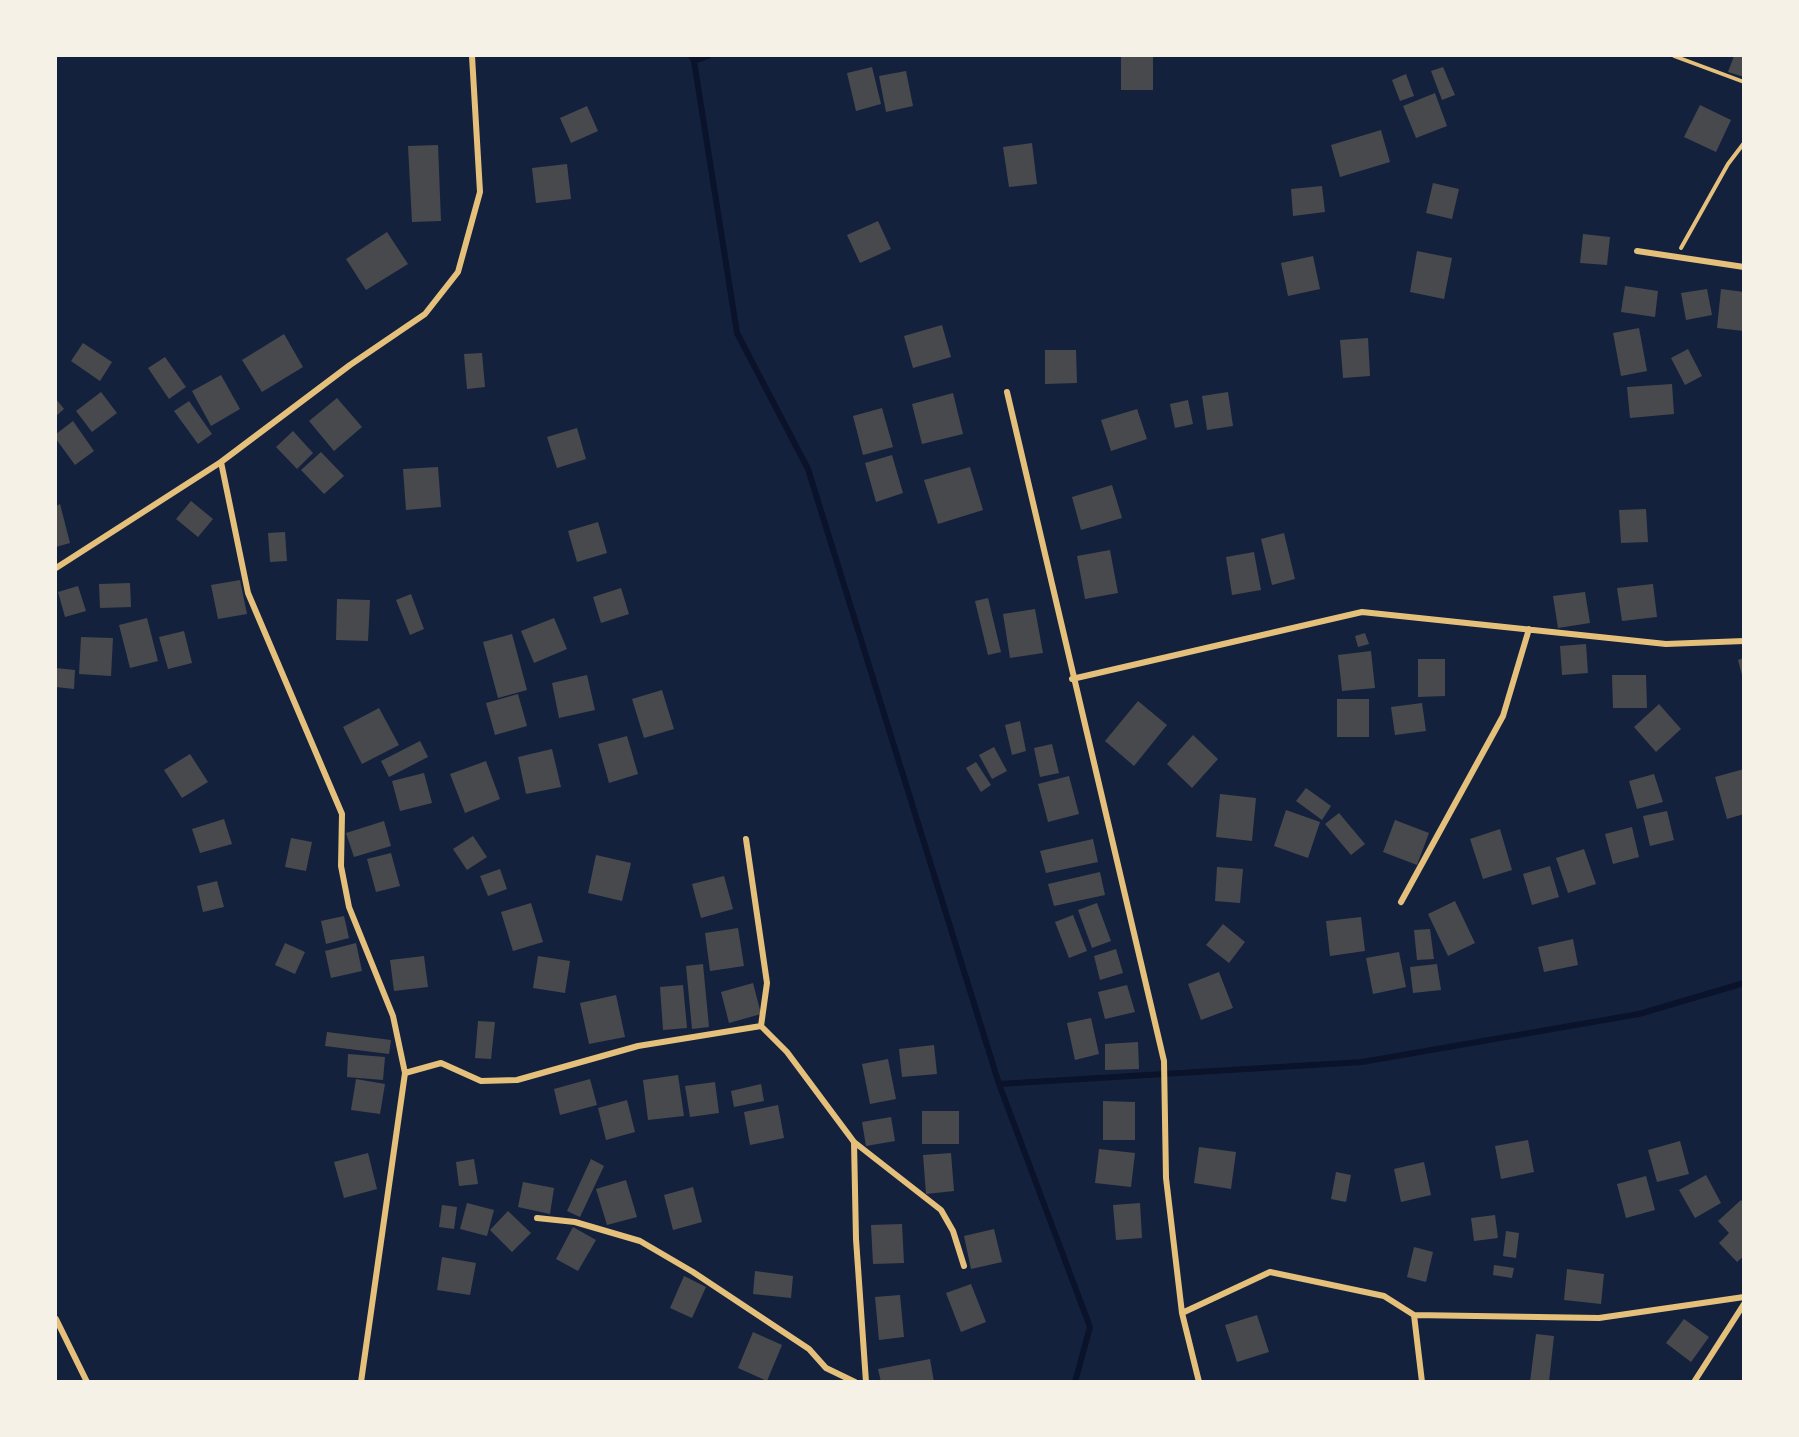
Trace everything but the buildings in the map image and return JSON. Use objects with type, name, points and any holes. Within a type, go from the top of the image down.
[{"type":"street","points":[[56,568],[221,462],[350,365],[425,314],[458,272],[480,192],[472,56]]},
{"type":"street","points":[[1637,251],[1743,267]]},
{"type":"street","points":[[1006,392],[1164,1061],[1166,1178],[1182,1313],[1199,1382]]},
{"type":"street","points":[[221,462],[248,593],[342,814],[341,866],[349,907],[393,1016],[405,1073],[361,1382]]},
{"type":"street","points":[[1072,679],[1362,612],[1666,644],[1743,641]]},
{"type":"street","points":[[1401,902],[1503,716],[1529,629]]},
{"type":"street","points":[[746,839],[767,984],[761,1026]]},
{"type":"street","points":[[405,1073],[441,1063],[481,1081],[517,1080],[638,1046],[761,1026]]},
{"type":"street","points":[[761,1026],[787,1052],[854,1142],[941,1210],[953,1231],[964,1266]]},
{"type":"street","points":[[854,1142],[856,1239],[866,1382]]},
{"type":"street","points":[[537,1218],[575,1222],[640,1241],[693,1272],[809,1349],[826,1368],[855,1382]]},
{"type":"street","points":[[1182,1313],[1270,1272],[1384,1296],[1414,1315],[1599,1318],[1743,1297]]},
{"type":"street","points":[[1694,1382],[1743,1304]]},
{"type":"street","points":[[1414,1315],[1422,1382]]},
{"type":"street","points":[[56,1320],[87,1382]]},
{"type":"path","points":[[1674,56],[1743,82]]},
{"type":"path","points":[[1676,257],[1728,164],[1743,143]]},
{"type":"waterway","points":[[691,56],[694,61],[737,333],[808,469],[999,1084],[1090,1327],[1075,1382]]},
{"type":"waterway","points":[[694,61],[708,56]]},
{"type":"waterway","points":[[999,1084],[1362,1062],[1639,1014],[1744,983]]}]
